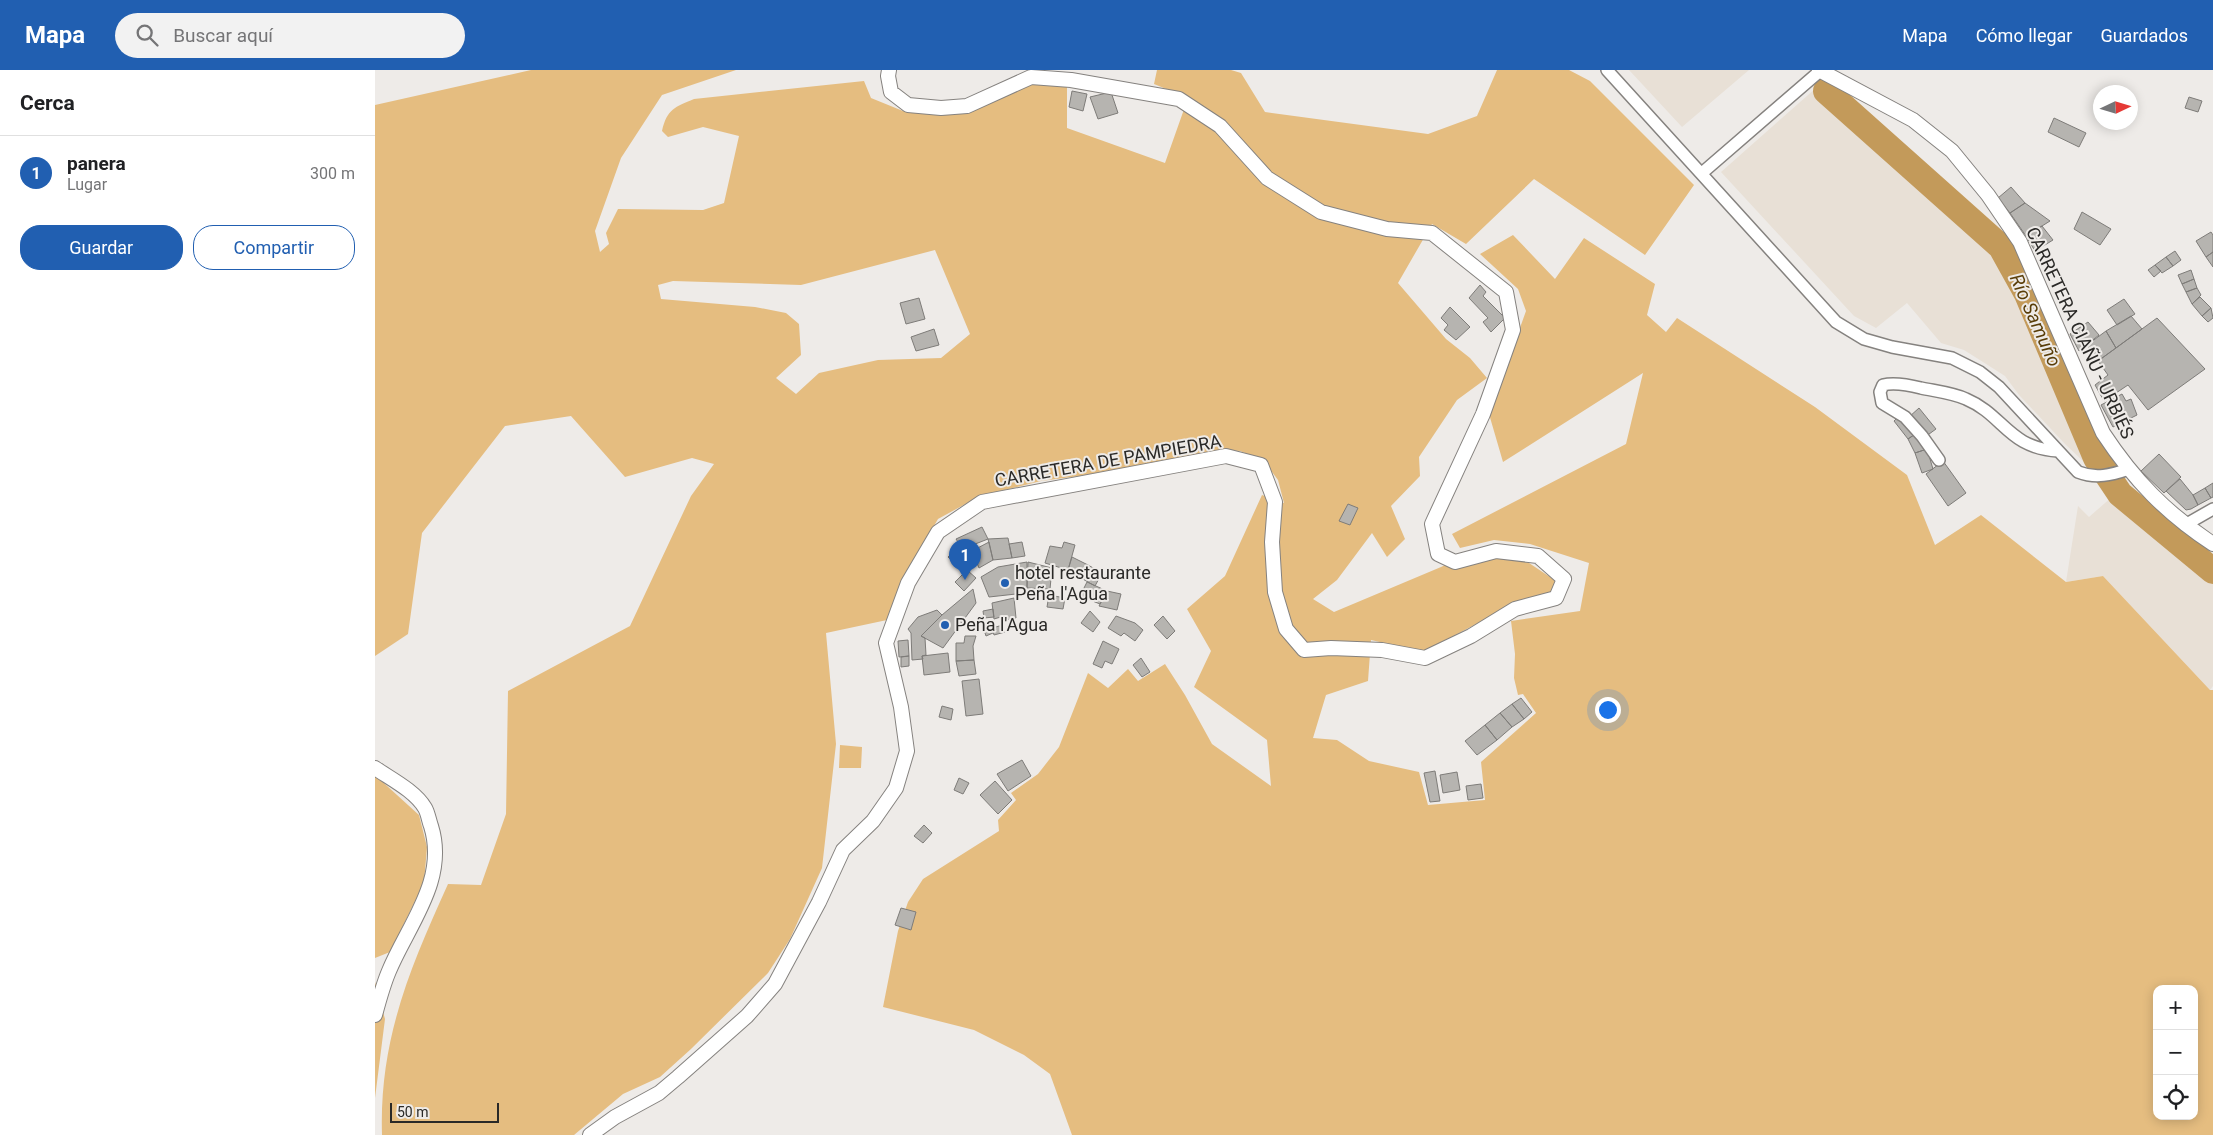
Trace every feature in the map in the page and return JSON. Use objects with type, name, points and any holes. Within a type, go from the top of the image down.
[{"type":"street","name":"CARRETERA DE PAMPIEDRA","points":[[590,1135],[615,1117],[659,1093],[747,1016],[775,984],[819,902],[843,850],[873,821],[896,788],[907,751],[901,707],[886,643],[908,583],[938,532],[982,502],[1226,456],[1261,465],[1275,502],[1272,542],[1275,592],[1286,629],[1304,650],[1331,648],[1382,650],[1425,658],[1471,636],[1515,609],[1556,598],[1564,579],[1538,556],[1496,551],[1455,562],[1438,554],[1432,524],[1483,414],[1513,330],[1506,292],[1432,233],[1387,229],[1321,212],[1267,178],[1220,126],[1179,99],[1071,80],[1031,77],[967,106],[941,108],[908,105],[891,92],[888,76],[889,70]]},
{"type":"street","points":[[1607,70],[1837,322],[1864,339],[1892,348],[1952,358],[1980,372],[1999,387],[2078,472],[2090,477],[2123,471]]},
{"type":"street","points":[[1702,173],[1820,70]]},
{"type":"street","name":"CARRETERA CIAÑU - URBIÉS","points":[[1820,70],[1913,120],[1952,151],[1989,195],[2020,242],[2103,432],[2123,471],[2185,525],[2213,544]]},
{"type":"street","points":[[1939,460],[1923,436],[1905,417],[1882,403],[1880,392],[1883,385],[1907,385],[1966,398],[1987,412],[2005,429],[2032,447],[2058,451]]},
{"type":"street","points":[[2185,525],[2213,509]]},
{"type":"street","points":[[375,768],[411,792],[425,808],[434,837],[435,860],[423,906],[388,972],[375,1015]]},
{"type":"shaded area","points":[[531,70],[736,70],[662,95],[621,158],[595,231],[600,252],[609,244],[606,233],[618,209],[703,210],[724,203],[739,136],[703,127],[668,137],[662,131],[669,113],[682,104],[694,99],[864,81],[871,98],[903,111],[965,112],[1034,84],[1067,85],[1067,128],[1165,163],[1188,98],[1154,84],[1157,70],[1231,70],[1241,73],[1265,112],[1428,134],[1477,116],[1497,70],[1569,70],[1590,81],[1694,185],[1645,255],[1534,179],[1466,244],[1432,224],[1398,283],[1446,339],[1470,358],[1487,378],[1457,400],[1419,457],[1420,476],[1391,506],[1405,539],[1387,557],[1372,533],[1337,580],[1313,599],[1334,612],[1441,567],[1476,550],[1529,563],[1556,581],[1551,593],[1514,604],[1423,652],[1371,640],[1368,681],[1326,695],[1313,738],[1337,740],[1369,761],[1419,772],[1428,805],[1485,800],[1481,762],[1536,713],[1523,694],[1518,695],[1514,678],[1515,654],[1511,621],[1580,611],[1589,563],[1530,544],[1494,540],[1460,548],[1452,534],[1626,444],[1643,373],[1503,462],[1489,414],[1526,311],[1518,289],[1480,254],[1513,235],[1555,279],[1584,238],[1655,284],[1647,315],[1666,332],[1677,318],[1815,407],[1907,475],[1935,545],[1981,515],[2066,582],[2103,576],[2210,690],[2213,690],[2213,1135],[1072,1135],[1050,1074],[1024,1055],[974,1030],[883,1007],[898,931],[908,902],[923,879],[999,831],[998,820],[1016,800],[1011,793],[1038,774],[1059,747],[1088,673],[1108,688],[1128,669],[1138,681],[1165,664],[1185,695],[1212,744],[1271,786],[1267,740],[1194,687],[1211,651],[1187,609],[1225,576],[1262,495],[1284,503],[1278,480],[1263,460],[1240,451],[1222,450],[1118,471],[1041,481],[980,496],[938,519],[902,581],[887,620],[826,633],[836,744],[822,868],[790,939],[768,973],[660,1077],[623,1094],[574,1135],[382,1135],[382,1100],[392,1036],[400,1005],[421,945],[448,884],[481,885],[506,814],[508,691],[630,626],[691,496],[714,464],[692,458],[625,477],[571,416],[505,426],[422,533],[408,634],[375,656],[375,105]],"holes":[[[935,250],[970,334],[941,358],[878,360],[819,373],[796,394],[776,378],[801,355],[799,324],[786,313],[755,307],[661,299],[658,285],[673,281],[801,285]]]},
{"type":"shaded area","points":[[1629,70],[1749,70],[1682,127]]},
{"type":"shaded area","points":[[1816,88],[1997,249],[2023,299],[2092,464],[2085,463],[2065,444],[2019,395],[2005,376],[1964,350],[1941,343],[1907,303],[1876,328],[1854,316],[1721,172]]},
{"type":"shaded area","points":[[2113,496],[2180,551],[2213,575],[2213,686],[2210,690],[2103,576],[2066,582],[2078,506],[2089,517]]},
{"type":"shaded area","points":[[840,745],[862,747],[861,768],[839,768]]},
{"type":"shaded area","points":[[375,775],[419,815],[427,847],[424,883],[390,952],[375,958]]},
{"type":"shaded area","points":[[375,982],[385,1019],[375,1098]]},
{"type":"building","points":[[1072,91],[1087,94],[1083,111],[1069,107]]},
{"type":"building","points":[[1111,92],[1118,113],[1098,119],[1090,97]]},
{"type":"building","points":[[2189,97],[2202,101],[2198,112],[2185,108]]},
{"type":"building","points":[[2054,118],[2086,133],[2079,147],[2048,132]]},
{"type":"building","points":[[2011,187],[2025,203],[2010,213],[1998,198]]},
{"type":"building","points":[[2025,203],[2050,221],[2026,236],[2010,213]]},
{"type":"building","points":[[2082,212],[2111,229],[2100,245],[2074,229]]},
{"type":"building","points":[[2042,226],[2053,240],[2035,251],[2026,236]]},
{"type":"building","points":[[2211,232],[2213,235],[2213,252],[2206,257],[2196,241]]},
{"type":"building","points":[[2175,251],[2181,260],[2173,266],[2166,257]]},
{"type":"building","points":[[2213,252],[2213,267],[2206,257]]},
{"type":"building","points":[[2166,257],[2173,266],[2162,273],[2155,265]]},
{"type":"building","points":[[2155,265],[2161,271],[2154,277],[2148,270]]},
{"type":"building","points":[[2191,270],[2194,279],[2182,284],[2178,275]]},
{"type":"building","points":[[2194,279],[2197,288],[2186,292],[2182,284]]},
{"type":"building","points":[[1480,285],[1486,292],[1483,296],[1505,318],[1491,332],[1483,322],[1488,318],[1469,298]]},
{"type":"building","points":[[2197,288],[2201,295],[2192,304],[2186,292]]},
{"type":"building","points":[[2200,297],[2211,308],[2202,316],[2192,304]]},
{"type":"building","points":[[919,298],[925,319],[906,324],[900,303]]},
{"type":"building","points":[[2124,299],[2135,314],[2117,325],[2107,310]]},
{"type":"building","points":[[1450,307],[1470,327],[1456,340],[1444,330],[1448,325],[1441,318]]},
{"type":"building","points":[[2211,308],[2213,318],[2208,322],[2202,316]]},
{"type":"building","points":[[2131,316],[2142,329],[2116,348],[2106,331]]},
{"type":"building","points":[[2157,318],[2205,369],[2148,410],[2128,385],[2104,401],[2095,385],[2108,375],[2098,361]]},
{"type":"building","points":[[2088,322],[2099,335],[2079,351],[2070,334]]},
{"type":"building","points":[[934,329],[939,345],[916,351],[911,337]]},
{"type":"building","points":[[2106,331],[2116,348],[2098,361],[2087,345]]},
{"type":"building","points":[[2122,394],[2126,401],[2131,399],[2137,415],[2113,427],[2101,405]]},
{"type":"building","points":[[1919,408],[1936,429],[1925,437],[1909,417]]},
{"type":"building","points":[[1899,416],[1915,434],[1908,439],[1894,421]]},
{"type":"building","points":[[1917,433],[1927,449],[1915,453],[1908,439]]},
{"type":"building","points":[[1927,449],[1933,469],[1922,473],[1915,453]]},
{"type":"building","points":[[2159,454],[2181,477],[2164,493],[2141,471]]},
{"type":"building","points":[[1943,461],[1966,493],[1948,506],[1926,474]]},
{"type":"building","points":[[2180,479],[2193,495],[2198,505],[2191,509],[2186,510],[2166,491]]},
{"type":"building","points":[[2213,483],[2213,497],[2211,498],[2205,488]]},
{"type":"building","points":[[2205,488],[2211,498],[2198,505],[2193,495]]},
{"type":"building","points":[[1348,504],[1358,508],[1350,525],[1339,521]]},
{"type":"building","points":[[982,527],[988,539],[965,548],[956,539]]},
{"type":"building","points":[[1008,538],[1012,558],[993,560],[988,539]]},
{"type":"building","points":[[989,542],[993,560],[979,568],[972,551]]},
{"type":"building","points":[[1022,542],[1025,556],[1012,558],[1009,544]]},
{"type":"building","points":[[1064,542],[1075,545],[1068,570],[1045,563],[1050,546],[1062,548]]},
{"type":"building","points":[[960,545],[963,545],[969,557],[960,568],[948,557]]},
{"type":"building","points":[[1072,557],[1088,565],[1081,578],[1068,570]]},
{"type":"building","name":"hotel restaurante Peña l'Agua","points":[[1027,562],[1027,588],[1016,588],[1016,594],[989,597],[981,577],[998,567]]},
{"type":"building","points":[[1028,562],[1052,568],[1050,589],[1027,588]]},
{"type":"building","points":[[1088,565],[1102,573],[1095,586],[1081,578]]},
{"type":"building","points":[[967,570],[976,578],[964,591],[955,582]]},
{"type":"building","points":[[1087,582],[1107,591],[1100,604],[1080,596]]},
{"type":"building","name":"Peña l'Agua","points":[[973,589],[976,603],[943,648],[921,636],[942,615]]},
{"type":"building","points":[[1107,591],[1121,594],[1117,610],[1099,606]]},
{"type":"building","points":[[1049,595],[1065,598],[1063,609],[1047,607]]},
{"type":"building","points":[[1014,598],[1016,618],[1005,620],[1004,616],[994,619],[992,603]]},
{"type":"building","points":[[993,609],[994,617],[984,618],[983,611]]},
{"type":"building","points":[[937,610],[942,615],[921,636],[925,638],[926,655],[922,656],[923,659],[912,660],[911,633],[908,629],[918,617]]},
{"type":"building","points":[[1090,611],[1100,622],[1093,632],[1081,623]]},
{"type":"building","points":[[1116,616],[1135,623],[1143,630],[1135,641],[1124,633],[1121,636],[1108,628]]},
{"type":"building","points":[[1163,616],[1175,631],[1167,639],[1154,625]]},
{"type":"building","points":[[990,624],[993,633],[986,636],[983,627]]},
{"type":"building","points":[[1003,625],[1005,632],[994,635],[992,628]]},
{"type":"building","points":[[965,636],[976,636],[973,646],[974,660],[956,661],[956,643],[964,643]]},
{"type":"building","points":[[908,640],[909,656],[899,657],[898,641]]},
{"type":"building","points":[[1103,641],[1119,649],[1112,664],[1105,661],[1102,668],[1093,664]]},
{"type":"building","points":[[948,653],[950,672],[924,675],[922,656]]},
{"type":"building","points":[[909,656],[909,666],[901,667],[901,657]]},
{"type":"building","points":[[1141,658],[1150,672],[1142,677],[1133,665]]},
{"type":"building","points":[[974,660],[976,674],[959,676],[956,661]]},
{"type":"building","points":[[979,679],[983,714],[966,716],[962,681]]},
{"type":"building","points":[[1521,698],[1532,712],[1524,719],[1512,704]]},
{"type":"building","points":[[1512,704],[1524,719],[1512,727],[1500,713]]},
{"type":"building","points":[[942,706],[953,709],[951,720],[939,717]]},
{"type":"building","points":[[1500,713],[1512,727],[1497,740],[1485,725]]},
{"type":"building","points":[[1485,725],[1497,740],[1477,755],[1465,741]]},
{"type":"building","points":[[1022,760],[1031,776],[1008,791],[997,774]]},
{"type":"building","points":[[1435,771],[1440,801],[1430,802],[1424,773]]},
{"type":"building","points":[[1457,772],[1460,790],[1443,793],[1440,775]]},
{"type":"building","points":[[959,778],[969,783],[963,794],[954,790]]},
{"type":"building","points":[[995,781],[1012,800],[998,814],[980,795]]},
{"type":"building","points":[[1481,784],[1483,798],[1468,800],[1466,786]]},
{"type":"building","points":[[924,825],[932,833],[923,843],[914,836]]},
{"type":"building","points":[[901,908],[916,912],[911,930],[895,925]]},
{"type":"waterway","name":"Río Samuño","points":[[1826,91],[2001,247],[2027,294],[2096,458],[2120,494],[2213,571]]},
{"type":"place","name":"panera","points":[[965,580]]},
{"type":"place","name":"hotel restaurante Peña l'Agua","points":[[1005,583]]},
{"type":"place","name":"Peña l'Agua","points":[[945,625]]}]
